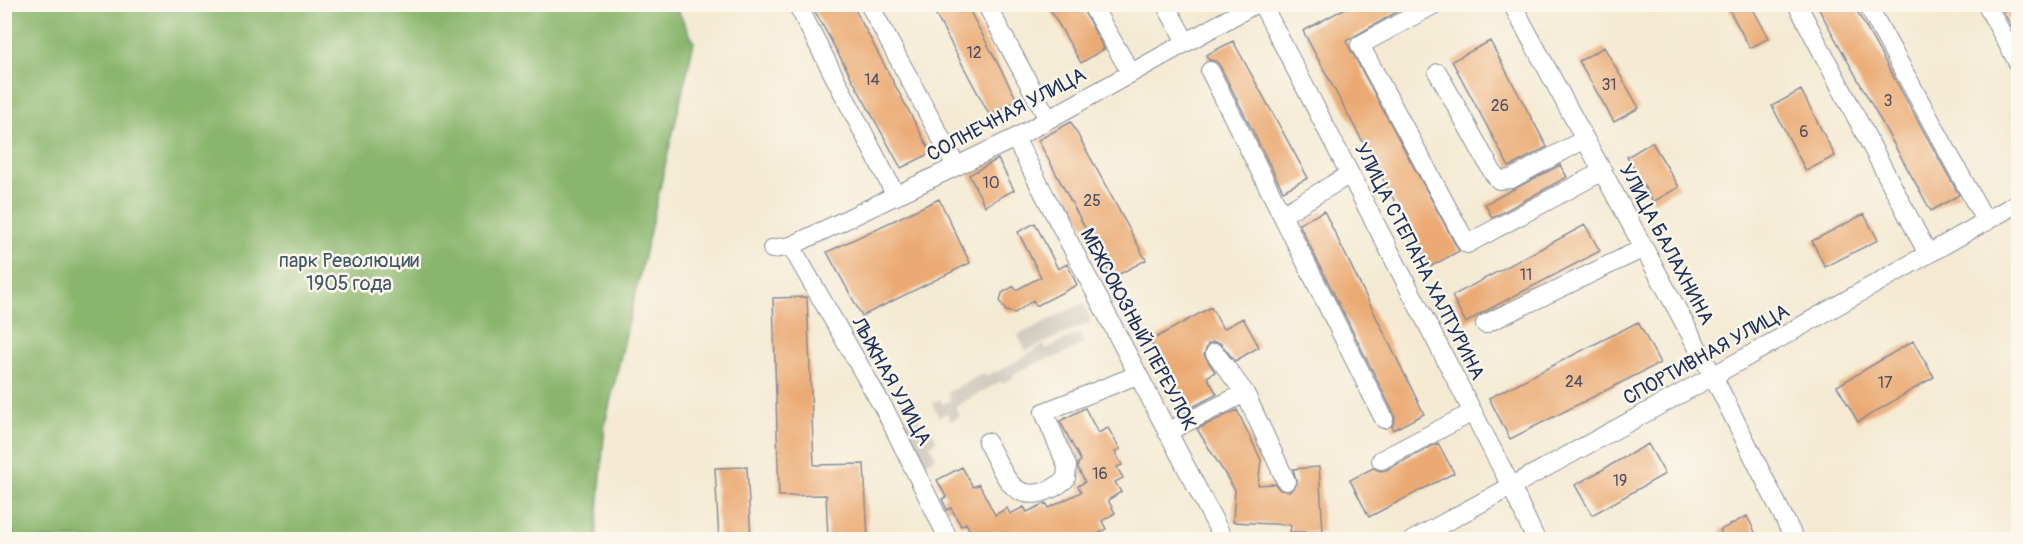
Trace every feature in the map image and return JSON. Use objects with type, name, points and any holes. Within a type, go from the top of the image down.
[{"type":"street","points":[[797,4],[896,196]]},
{"type":"street","points":[[869,4],[956,166]]},
{"type":"street","points":[[986,4],[1048,119]]},
{"type":"street","points":[[1091,4],[1131,73]]},
{"type":"street","points":[[1165,4],[1186,42]]},
{"type":"street","name":"СОЛНЕЧНАЯ УЛИЦА","points":[[772,249],[791,246],[1015,138],[1255,4]]},
{"type":"street","name":"УЛИЦА СТЕПАНА ХАЛТУРИНА","points":[[1262,4],[1511,486],[1536,540]]},
{"type":"street","points":[[1435,4],[1360,45],[1467,244],[1603,171]]},
{"type":"street","name":"УЛИЦА БАЛАХНИНА","points":[[1512,4],[1713,376],[1795,540]]},
{"type":"street","points":[[1797,4],[1928,254]]},
{"type":"street","points":[[1867,4],[1986,222]]},
{"type":"street","points":[[1986,4],[2019,63]]},
{"type":"street","points":[[1210,71],[1384,419]]},
{"type":"street","points":[[1438,73],[1498,180],[1511,179],[1585,139]]},
{"type":"street","name":"МЕЖСОЮЗНЫЙ ПЕРЕУЛОК","points":[[1015,138],[1224,540]]},
{"type":"street","points":[[1282,215],[1350,174]]},
{"type":"street","name":"СПОРТИВНАЯ УЛИЦА","points":[[1413,540],[1713,376],[2019,203]]},
{"type":"street","name":"ЛЫЖНАЯ УЛИЦА","points":[[791,246],[887,414],[949,540]]},
{"type":"street","points":[[1485,324],[1644,248]]},
{"type":"street","points":[[1215,353],[1245,393],[1286,482]]},
{"type":"street","points":[[987,442],[1011,484],[1027,493],[1042,494],[1066,479],[1067,466],[1044,412],[1137,375]]},
{"type":"street","points":[[1167,432],[1245,393]]},
{"type":"street","points":[[1382,460],[1473,412]]},
{"type":"shaded area","points":[[1084,303],[1091,322],[1026,351],[1018,335]]},
{"type":"shaded area","points":[[1079,333],[1084,344],[1013,374],[1014,377],[1003,383],[1001,381],[955,407],[960,416],[951,421],[947,413],[939,417],[932,404],[940,399],[943,404],[950,400],[947,393],[984,373],[986,376],[997,372],[1044,345],[1046,349]]},
{"type":"shaded area","points":[[916,412],[923,433],[931,429],[937,441],[930,445],[936,457],[923,465],[905,430],[908,427],[903,419]]},
{"type":"green space","name":"парк Революции 1905 года","points":[[4,5],[675,5],[694,42],[605,424],[596,539],[5,539]]},
{"type":"building","points":[[811,4],[852,4],[931,153],[901,168]]},
{"type":"building","points":[[930,4],[966,4],[1017,100],[990,116]]},
{"type":"building","points":[[1047,4],[1080,4],[1104,49],[1081,63]]},
{"type":"building","points":[[1353,4],[1411,4],[1346,41],[1459,251],[1430,267],[1303,31]]},
{"type":"building","points":[[1726,4],[1750,4],[1769,38],[1750,48]]},
{"type":"building","points":[[1816,4],[1853,4],[1959,195],[1931,211]]},
{"type":"building","points":[[1999,4],[2019,4],[2019,40]]},
{"type":"building","points":[[1233,41],[1308,178],[1283,191],[1220,66],[1216,61],[1209,60],[1206,55]]},
{"type":"building","points":[[1490,41],[1547,147],[1509,167],[1452,61]]},
{"type":"building","points":[[1604,47],[1639,108],[1614,122],[1579,61]]},
{"type":"building","points":[[1801,90],[1835,156],[1806,171],[1772,106]]},
{"type":"building","points":[[1071,122],[1146,260],[1112,278],[1038,140]]},
{"type":"building","points":[[1652,142],[1679,187],[1653,202],[1627,157]]},
{"type":"building","points":[[998,159],[1014,190],[985,206],[969,175]]},
{"type":"building","points":[[1560,165],[1567,177],[1492,218],[1485,204]]},
{"type":"building","points":[[939,199],[970,263],[862,316],[827,252]]},
{"type":"building","points":[[1324,211],[1424,414],[1393,430],[1394,414],[1299,224]]},
{"type":"building","points":[[1864,214],[1878,240],[1825,267],[1812,241]]},
{"type":"building","points":[[1035,223],[1058,269],[1067,264],[1077,285],[1036,306],[1033,300],[1015,313],[1006,311],[1000,302],[1002,293],[1014,286],[1016,290],[1041,277],[1018,232]]},
{"type":"building","points":[[1585,225],[1600,251],[1466,323],[1452,296]]},
{"type":"building","points":[[807,297],[814,465],[864,464],[868,540],[828,540],[826,495],[779,496],[773,298]]},
{"type":"building","points":[[1211,307],[1223,329],[1243,318],[1259,347],[1235,361],[1220,343],[1208,344],[1204,355],[1215,372],[1207,377],[1217,394],[1189,409],[1150,341]]},
{"type":"building","points":[[1638,322],[1660,363],[1510,439],[1489,398]]},
{"type":"building","points":[[1913,341],[1934,377],[1858,422],[1837,386]]},
{"type":"building","points":[[1085,408],[1098,433],[1108,428],[1120,449],[1115,452],[1122,465],[1117,467],[1123,478],[1115,482],[1121,492],[1108,500],[1115,513],[1102,521],[1106,529],[1087,540],[1084,535],[1075,540],[975,540],[966,523],[961,526],[951,508],[947,510],[942,499],[946,497],[937,480],[962,467],[973,487],[979,484],[995,515],[1007,508],[1010,514],[1024,507],[1027,512],[1046,503],[1049,508],[1081,492],[1078,486],[1085,482],[1078,468],[1078,463],[1081,461],[1060,421]]},
{"type":"building","points":[[1237,410],[1261,460],[1258,485],[1275,484],[1280,490],[1290,491],[1297,483],[1293,469],[1319,467],[1323,532],[1290,532],[1291,525],[1233,522],[1235,490],[1197,429]]},
{"type":"building","points":[[1438,443],[1454,473],[1369,517],[1350,480],[1373,468],[1380,471],[1386,470]]},
{"type":"building","points":[[1648,444],[1665,474],[1592,515],[1575,485]]},
{"type":"building","points":[[747,467],[751,540],[719,540],[715,468]]},
{"type":"building","points":[[1747,516],[1759,540],[1725,540],[1720,530]]}]
